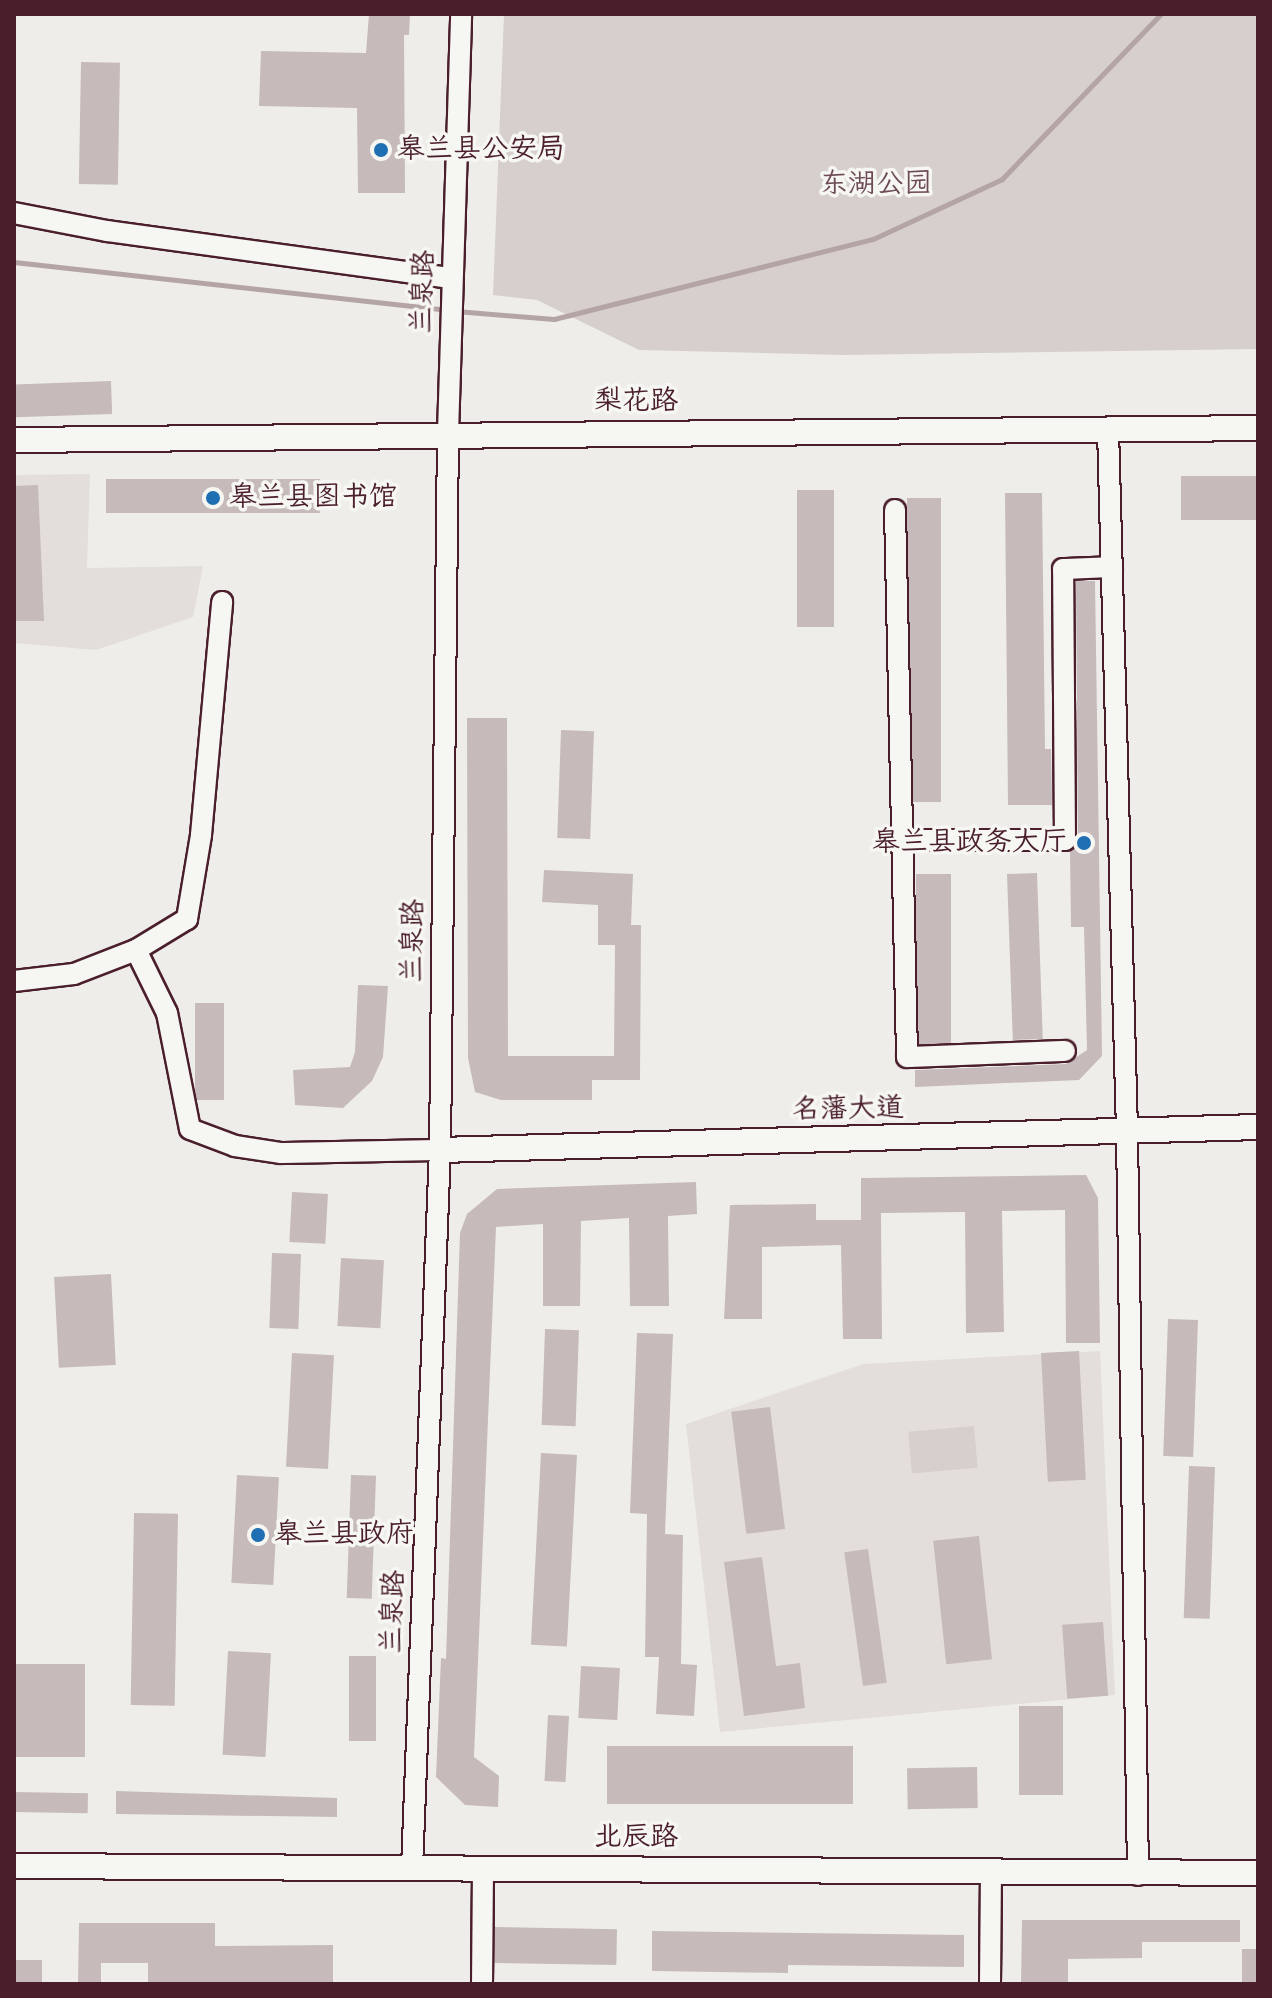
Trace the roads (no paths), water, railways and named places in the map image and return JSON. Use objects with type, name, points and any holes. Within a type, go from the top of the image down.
[{"type":"main road","name":"梨花路","points":[[14,440],[448,433],[1258,428]]},
{"type":"main road","name":"名藩大道","points":[[440,1150],[1258,1127]]},
{"type":"main road","name":"北辰路","points":[[14,1866],[991,1869],[1138,1875],[1258,1873]]},
{"type":"street","name":"兰泉路","points":[[412,1868],[440,1150],[448,433],[461,14]]},
{"type":"street","points":[[14,213],[107,231],[452,286]]},
{"type":"street","points":[[1108,429],[1127,1133],[1138,1875]]},
{"type":"street","points":[[895,510],[907,1057],[1065,1051]]},
{"type":"street","points":[[901,840],[1065,840],[1063,569],[1112,567]]},
{"type":"street","points":[[14,981],[74,974],[136,950],[187,919],[201,835],[222,602]]},
{"type":"street","points":[[136,950],[167,1013],[190,1129],[235,1146],[281,1153],[440,1150]]},
{"type":"street","points":[[482,1984],[483,1868]]},
{"type":"street","points":[[990,1984],[991,1869]]},
{"type":"waterway","points":[[456,311],[554,319],[873,239],[1002,179],[1161,14]]},
{"type":"waterway","points":[[14,262],[446,310]]},
{"type":"place","name":"皋兰县公安局","points":[[381,150]]},
{"type":"place","name":"皋兰县图书馆","points":[[213,498]]},
{"type":"place","name":"皋兰县政务大厅","points":[[1084,843]]},
{"type":"place","name":"皋兰县政府","points":[[258,1535]]},
{"type":"park label","name":"东湖公园","points":[[876,185]]}]
